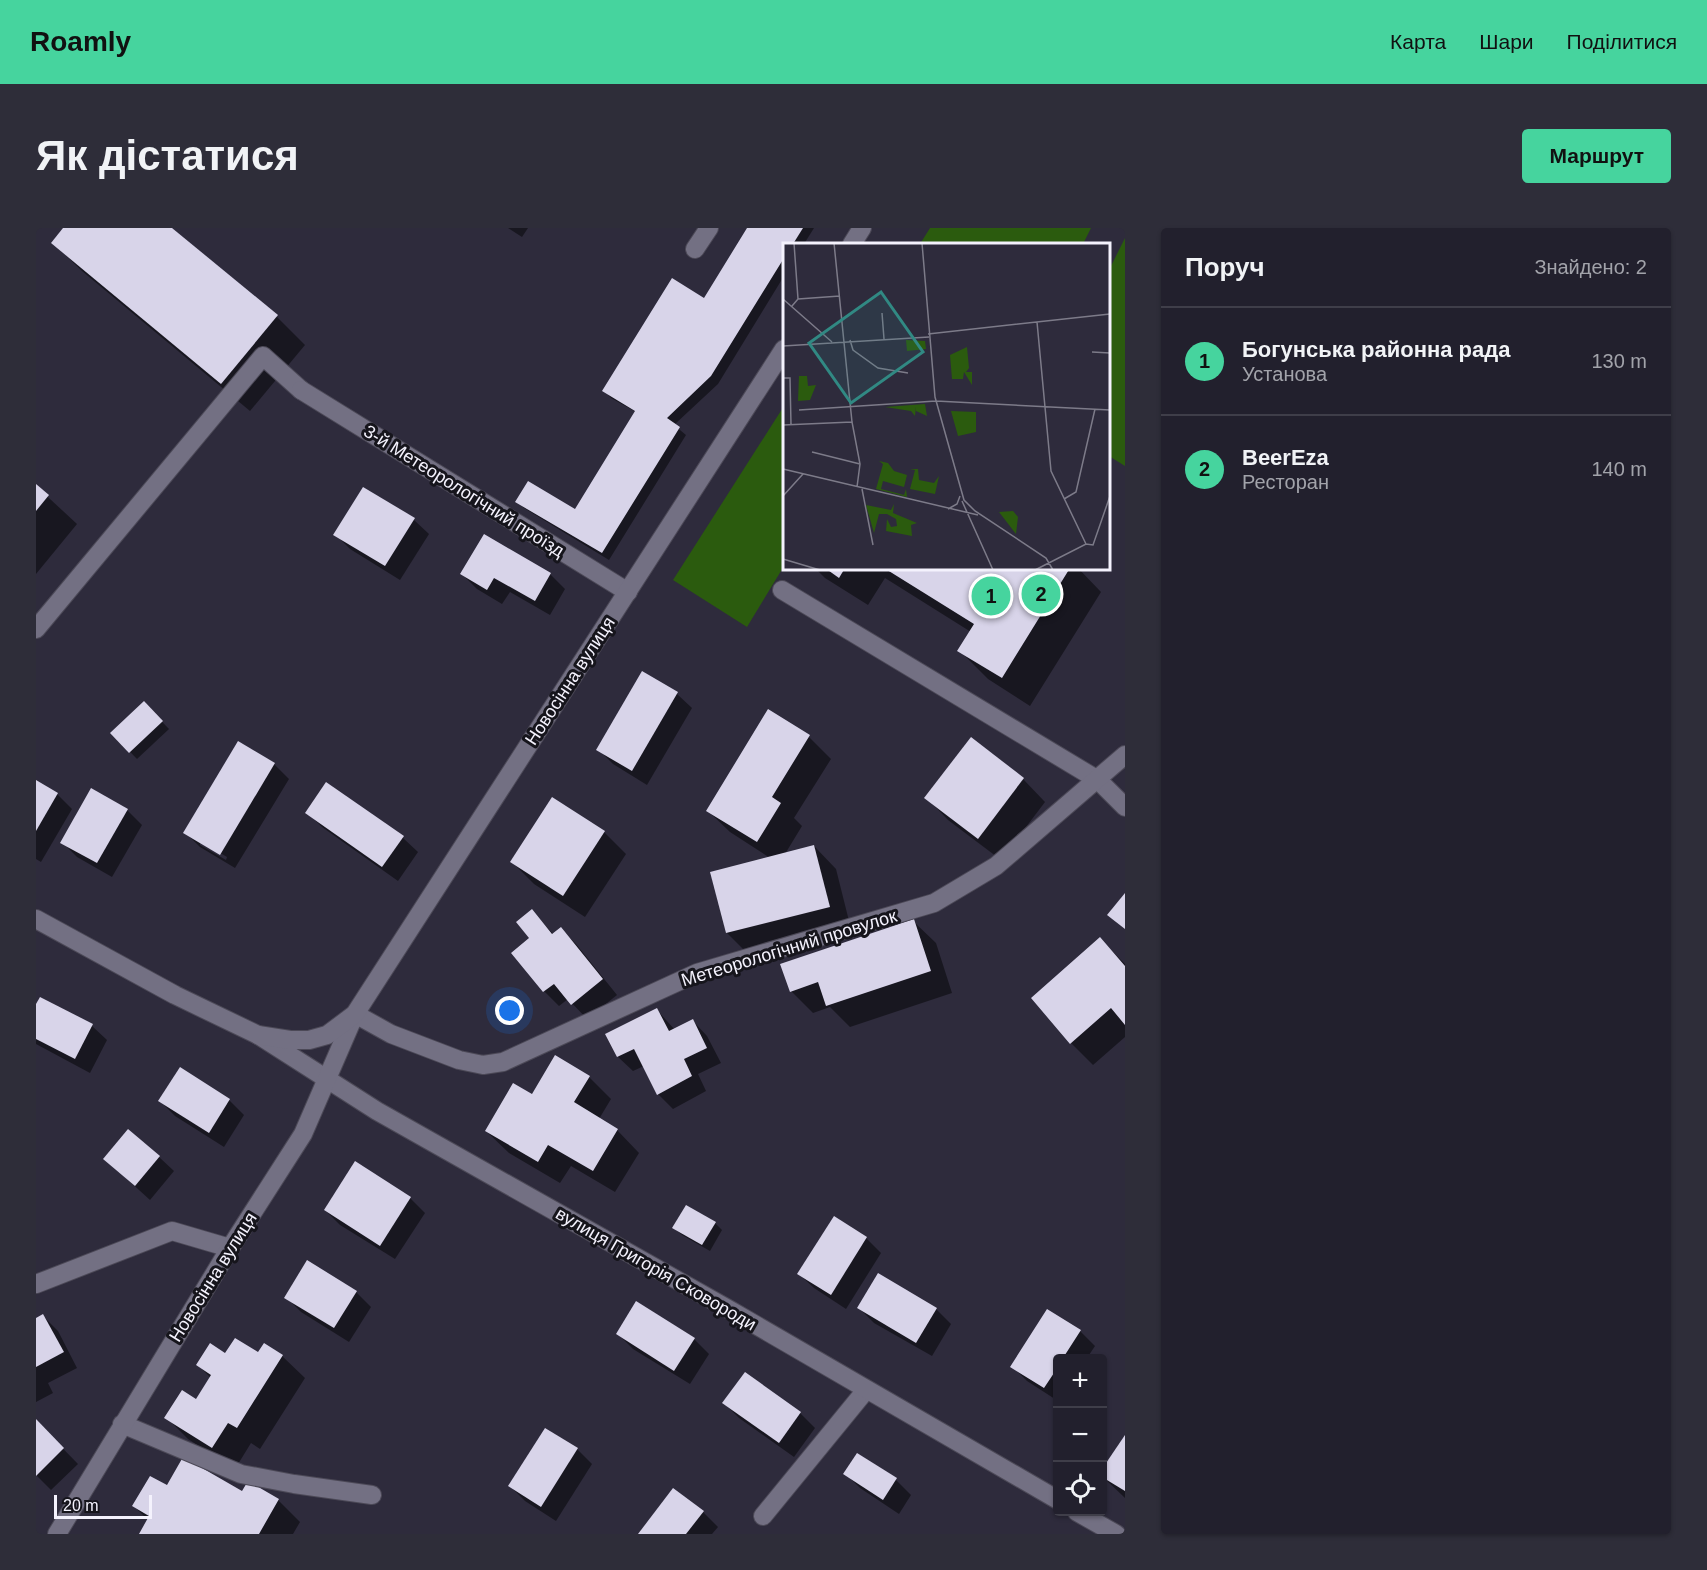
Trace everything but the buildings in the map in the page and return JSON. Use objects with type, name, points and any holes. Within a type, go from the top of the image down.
[{"type":"street","points":[[695,249],[709,228]]},
{"type":"street","points":[[853,243],[862,228]]},
{"type":"street","name":"Новосінна вулиця","points":[[57,1534],[230,1248],[303,1134],[356,1014],[783,351]]},
{"type":"street","name":"3-й Метеорологічний проїзд","points":[[36,629],[263,356],[301,390],[628,592]]},
{"type":"street","points":[[782,590],[1098,780],[1125,807]]},
{"type":"street","name":"Метеорологічний провулок","points":[[356,1014],[391,1034],[459,1060],[483,1065],[503,1062],[697,972],[934,903],[996,866],[1098,780],[1125,754]]},
{"type":"street","name":"вулиця Григорія Сковороди","points":[[36,919],[175,995],[258,1035],[387,1117],[1053,1497]]},
{"type":"street","name":"Новосінна вулиця","points":[[327,1035],[356,1014]]},
{"type":"street","name":"вулиця Григорія Сковороди","points":[[258,1035],[290,1040],[309,1040],[327,1035]]},
{"type":"street","points":[[36,1284],[172,1231],[230,1248]]},
{"type":"street","points":[[763,1516],[866,1390]]},
{"type":"street","points":[[122,1424],[241,1474],[372,1495]]},
{"type":"street","points":[[1084,1516],[1116,1534]]},
{"type":"green space","points":[[930,228],[1091,228],[1084,243],[921,243]]},
{"type":"green space","points":[[1125,238],[1125,466],[1110,457],[1110,268]]},
{"type":"green space","points":[[783,408],[783,568],[747,627],[673,580]]},
{"type":"place","name":"BeerЕza","points":[[1041,594]]},
{"type":"place","name":"Богунська районна рада","points":[[991,596]]}]
